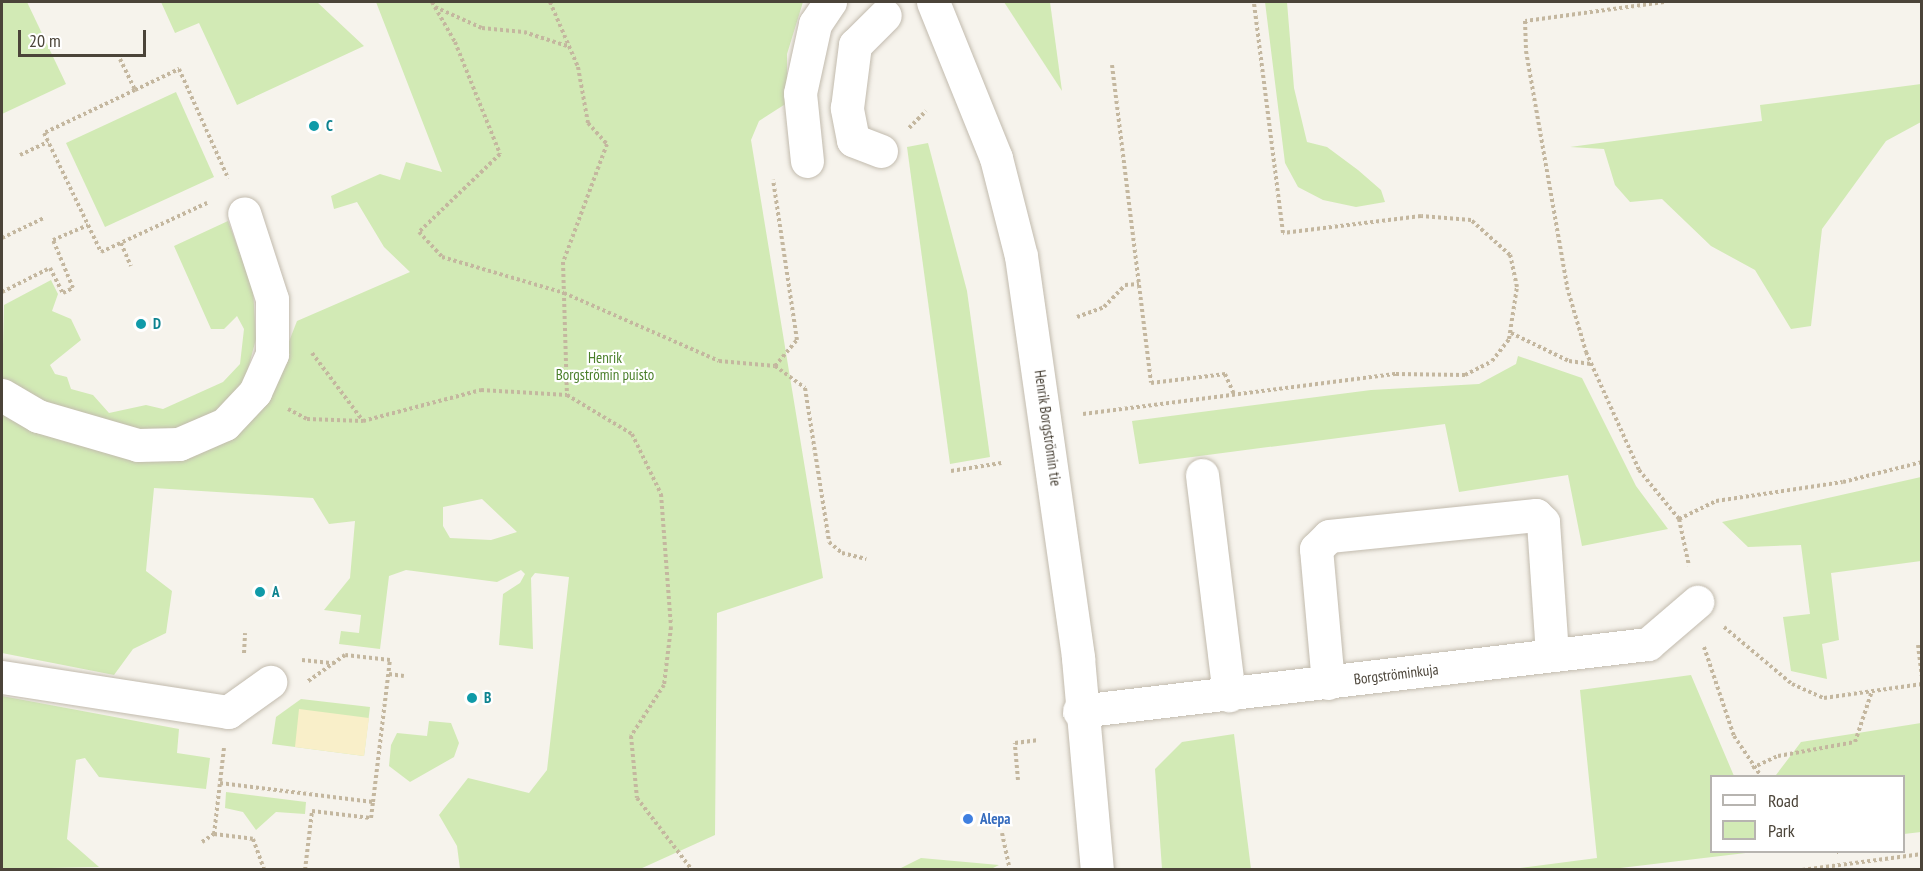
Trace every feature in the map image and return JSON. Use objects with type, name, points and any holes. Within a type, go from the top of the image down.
[{"type":"street","points":[[807,161],[800,93],[815,24],[830,2]]},
{"type":"street","name":"Henrik Borgströmin tie","points":[[933,2],[996,158],[1021,256],[1047,420],[1078,658],[1079,711],[1096,870]]},
{"type":"street","points":[[880,151],[854,140],[847,99],[855,45],[885,15]]},
{"type":"street","points":[[2,395],[38,416],[138,445],[179,444],[225,424],[255,392],[272,354],[272,299],[239,202]]},
{"type":"street","points":[[1202,475],[1229,695]]},
{"type":"street","points":[[1328,683],[1316,549],[1329,536],[1536,515],[1543,522],[1552,655]]},
{"type":"street","name":"Borgströminkuja","points":[[1079,711],[1648,644],[1697,602]]},
{"type":"street","points":[[2,677],[228,712],[270,682]]},
{"type":"path","points":[[432,2],[455,42],[500,154],[419,232],[442,257],[564,293],[718,361],[775,366],[805,388],[829,542],[842,554],[866,559]]},
{"type":"path","points":[[550,2],[570,47],[588,123],[607,144],[563,262],[567,395]]},
{"type":"path","points":[[1047,420],[1396,374],[1465,375],[1492,361],[1511,333],[1517,287],[1510,255],[1471,220],[1421,216],[1283,233],[1254,2]]},
{"type":"path","points":[[1664,2],[1526,21],[1558,241],[1591,364],[1639,470],[1679,519],[1697,602],[1707,664],[1752,768],[1759,775]]},
{"type":"path","points":[[435,6],[482,28],[524,32],[570,47]]},
{"type":"path","points":[[120,58],[135,90]]},
{"type":"path","points":[[1112,65],[1151,384],[1225,374],[1235,396]]},
{"type":"path","points":[[213,200],[101,252],[44,133],[179,69],[239,202]]},
{"type":"path","points":[[20,155],[48,142]]},
{"type":"path","points":[[775,172],[797,340],[775,366]]},
{"type":"path","points":[[2,238],[44,218]]},
{"type":"path","points":[[2,292],[50,268],[63,293],[73,288],[53,240],[88,225]]},
{"type":"path","points":[[121,243],[131,266]]},
{"type":"path","points":[[1077,317],[1104,307],[1125,285],[1139,284]]},
{"type":"path","points":[[1511,333],[1569,361],[1591,364]]},
{"type":"path","points":[[307,346],[363,421]]},
{"type":"path","points":[[255,392],[307,419],[363,421],[481,390],[567,395],[632,434],[661,494],[670,627],[664,685],[631,736],[638,798],[692,870]]},
{"type":"path","points":[[1679,519],[1716,501],[1843,482],[1922,462]]},
{"type":"path","points":[[951,471],[1001,463]]},
{"type":"path","points":[[1697,602],[1792,684],[1824,698],[1922,684]]},
{"type":"path","points":[[1918,645],[1922,676]]},
{"type":"path","points":[[305,870],[312,811],[371,818],[390,660],[353,656]]},
{"type":"path","points":[[389,674],[404,676]]},
{"type":"path","points":[[1752,768],[1778,756],[1855,742],[1872,691]]},
{"type":"path","points":[[1017,780],[1015,743],[1039,740]]},
{"type":"path","points":[[1010,775],[1017,774]]},
{"type":"path","points":[[220,783],[373,802]]},
{"type":"path","points":[[214,834],[219,790]]},
{"type":"path","points":[[1002,833],[1010,870]]},
{"type":"path","points":[[202,842],[214,834],[253,839],[264,870]]},
{"type":"path","points":[[1802,870],[1922,855]]},
{"type":"green space","points":[[2,2],[27,2],[66,84],[2,114]]},
{"type":"green space","points":[[161,2],[317,2],[364,46],[237,105],[199,23],[175,33]]},
{"type":"green space","name":"Henrik Borgströmin puisto","points":[[376,2],[803,2],[787,54],[787,103],[759,121],[751,140],[823,578],[717,613],[715,835],[640,869],[460,869],[457,846],[439,815],[468,778],[529,793],[547,770],[569,577],[535,573],[531,578],[533,649],[499,645],[503,594],[520,583],[525,574],[521,570],[497,582],[406,570],[389,576],[380,649],[339,644],[341,631],[359,633],[361,615],[324,610],[350,578],[355,521],[329,524],[313,498],[154,488],[146,571],[172,591],[166,633],[133,649],[114,675],[2,653],[2,408],[153,457],[279,367],[297,321],[410,272],[384,247],[357,202],[334,209],[331,196],[380,174],[400,180],[406,162],[442,172]],"holes":[[[482,499],[517,532],[491,540],[450,538],[443,526],[443,507]]]},
{"type":"green space","points":[[1004,2],[1050,2],[1062,91]]},
{"type":"green space","points":[[1265,2],[1287,2],[1294,88],[1307,142],[1327,147],[1358,170],[1381,190],[1385,202],[1356,207],[1323,200],[1298,187],[1285,163]]},
{"type":"green space","points":[[1921,84],[1921,122],[1886,141],[1822,229],[1811,326],[1791,329],[1755,270],[1711,246],[1662,199],[1630,202],[1615,185],[1604,149],[1570,147],[1762,121],[1760,105]]},
{"type":"green space","points":[[176,92],[214,177],[105,227],[66,143]]},
{"type":"green space","points":[[928,143],[967,291],[990,457],[950,464],[907,147]]},
{"type":"green space","points":[[228,221],[253,288],[256,339],[245,380],[219,410],[169,432],[107,430],[2,385],[4,305],[51,280],[58,294],[52,311],[71,319],[81,340],[50,365],[55,374],[67,377],[71,389],[93,395],[109,413],[146,405],[163,409],[223,382],[240,364],[244,329],[237,316],[224,329],[211,329],[174,246]]},
{"type":"green space","points":[[1518,356],[1582,378],[1636,486],[1668,529],[1582,546],[1568,475],[1459,492],[1445,424],[1139,464],[1132,421],[1371,390],[1479,384],[1516,364]]},
{"type":"green space","points":[[1921,477],[1921,561],[1831,573],[1839,640],[1822,644],[1827,679],[1791,671],[1783,617],[1810,614],[1801,545],[1748,547],[1722,522]]},
{"type":"green space","points":[[1691,675],[1734,775],[1710,775],[1710,853],[1746,853],[1612,869],[1512,869],[1597,858],[1580,690]]},
{"type":"green space","points":[[2,696],[179,729],[177,753],[210,758],[206,789],[99,777],[85,758],[76,760],[67,839],[99,867],[2,869]]},
{"type":"green space","points":[[301,699],[370,707],[364,756],[272,744],[276,717]]},
{"type":"green space","points":[[429,721],[451,723],[459,743],[454,757],[410,782],[389,766],[391,745],[397,733],[427,736]]},
{"type":"green space","points":[[1921,723],[1921,832],[1905,834],[1905,775],[1776,775],[1801,742]]},
{"type":"green space","points":[[1234,734],[1251,869],[1162,869],[1155,769],[1182,742]]},
{"type":"green space","points":[[226,792],[306,802],[305,814],[276,812],[256,830],[243,812],[225,808]]},
{"type":"green space","points":[[921,858],[999,865],[991,869],[899,869]]},
{"type":"sand","points":[[299,709],[369,718],[364,756],[295,747]]},
{"type":"place","name":"C","points":[[314,126]]},
{"type":"place","name":"D","points":[[141,324]]},
{"type":"place","name":"A","points":[[260,592]]},
{"type":"place","name":"B","points":[[472,698]]},
{"type":"place","name":"Alepa","points":[[968,819]]}]
